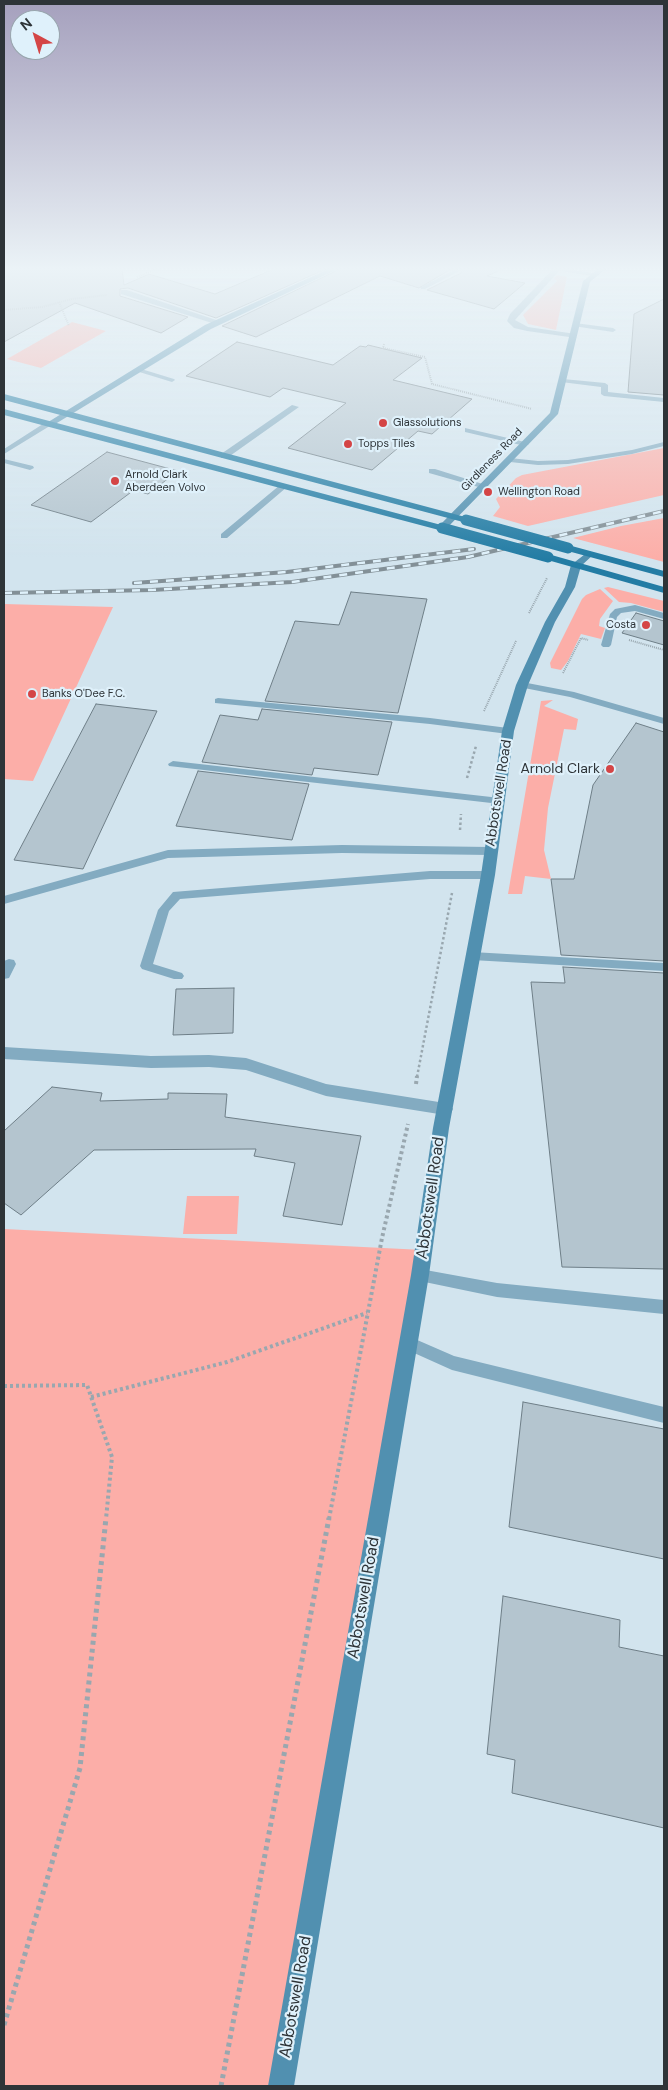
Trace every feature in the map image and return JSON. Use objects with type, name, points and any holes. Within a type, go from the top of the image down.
[{"type":"main road","points":[[4,398],[454,516],[568,548],[583,559],[664,590]]},
{"type":"main road","points":[[4,412],[553,558],[583,559],[664,574]]},
{"type":"street","points":[[49,424],[145,366]]},
{"type":"street","name":"Girdleness Road","points":[[442,528],[554,414],[566,366]]},
{"type":"street","name":"Abbotswell Road","points":[[281,2086],[420,1275],[445,1109],[488,875],[490,851],[500,801],[508,731],[522,685],[550,622],[583,559]]},
{"type":"street","points":[[4,1053],[151,1062],[209,1061],[246,1064],[326,1090],[445,1109]]},
{"type":"lane","points":[[138,370],[172,380]]},
{"type":"lane","points":[[563,381],[606,385],[604,394],[664,400]]},
{"type":"lane","points":[[224,456],[295,407]]},
{"type":"lane","points":[[4,452],[49,424]]},
{"type":"lane","points":[[468,430],[525,444]]},
{"type":"lane","points":[[510,460],[538,463],[568,462],[632,452],[664,444]]},
{"type":"lane","points":[[4,461],[30,468]]},
{"type":"lane","points":[[432,471],[485,486]]},
{"type":"lane","points":[[224,536],[283,487]]},
{"type":"lane","points":[[606,645],[612,617],[618,611],[627,608],[639,609],[664,616]]},
{"type":"lane","points":[[522,685],[571,694],[664,721]]},
{"type":"lane","points":[[218,701],[508,731]]},
{"type":"lane","points":[[173,764],[500,801]]},
{"type":"lane","points":[[4,900],[168,854],[342,849],[490,851]]},
{"type":"lane","points":[[178,976],[146,966],[164,910],[176,895],[430,874],[488,875]]},
{"type":"lane","points":[[472,956],[664,967]]},
{"type":"lane","points":[[420,1275],[497,1290],[664,1307]]},
{"type":"lane","points":[[408,1343],[452,1363],[664,1415]]},
{"type":"path","points":[[427,366],[432,384],[554,414]]},
{"type":"path","points":[[525,622],[553,558]]},
{"type":"path","points":[[458,851],[462,797],[480,727],[486,706],[517,638]]},
{"type":"path","points":[[530,667],[564,673],[581,638],[606,645]]},
{"type":"path","points":[[221,2086],[367,1313],[412,1104],[455,874]]},
{"type":"path","points":[[91,1397],[227,1362],[367,1313]]},
{"type":"path","points":[[4,1386],[87,1385],[112,1457],[80,1768],[4,2025]]},
{"type":"shaded area","points":[[32,366],[45,366],[41,368]]},
{"type":"shaded area","points":[[664,448],[664,495],[528,526],[493,516],[500,507],[496,499],[516,478],[522,475]]},
{"type":"shaded area","points":[[664,518],[664,562],[573,538],[621,526]]},
{"type":"shaded area","points":[[608,587],[664,601],[664,612],[631,603],[619,602],[604,588]]},
{"type":"shaded area","points":[[600,589],[613,601],[600,619],[599,626],[605,628],[601,639],[581,634],[568,661],[561,670],[551,668],[550,663],[582,599],[586,595]]},
{"type":"shaded area","name":"Banks O'Dee F.C.","points":[[4,604],[113,607],[33,781],[4,779]]},
{"type":"shaded area","points":[[553,700],[544,706],[578,719],[576,730],[564,729],[548,808],[544,850],[551,879],[525,876],[522,894],[508,894],[541,701]]},
{"type":"shaded area","points":[[187,1196],[239,1196],[237,1234],[183,1234]]},
{"type":"shaded area","points":[[4,1229],[423,1250],[281,2086],[4,2086]]},
{"type":"building","points":[[202,366],[412,366],[393,380],[472,399],[432,434],[418,431],[372,470],[288,448],[346,403],[283,388],[270,397],[186,376]]},
{"type":"building","points":[[630,366],[664,366],[664,395],[628,392]]},
{"type":"building","name":"Arnold Clark Aberdeen Volvo","points":[[107,452],[178,471],[148,494],[134,490],[91,522],[31,505]]},
{"type":"building","points":[[351,592],[427,599],[398,713],[265,701],[295,621],[339,625]]},
{"type":"building","name":"Costa","points":[[636,613],[664,621],[664,645],[622,633]]},
{"type":"building","points":[[96,704],[157,711],[83,869],[14,860]]},
{"type":"building","points":[[262,709],[392,722],[378,775],[314,768],[312,775],[202,762],[220,715],[258,720]]},
{"type":"building","points":[[636,723],[664,732],[664,961],[561,955],[551,879],[574,879],[593,785]]},
{"type":"building","points":[[198,771],[309,784],[292,840],[176,826]]},
{"type":"building","points":[[563,967],[664,973],[664,1269],[562,1267],[531,982],[565,983]]},
{"type":"building","points":[[234,988],[233,1033],[173,1035],[176,989]]},
{"type":"building","points":[[52,1087],[102,1093],[100,1101],[168,1099],[168,1093],[227,1094],[225,1117],[361,1136],[342,1225],[283,1216],[295,1163],[254,1156],[256,1149],[94,1150],[21,1215],[4,1203],[4,1131]]},
{"type":"building","points":[[523,1402],[664,1429],[664,1559],[509,1527]]},
{"type":"building","points":[[503,1596],[620,1620],[619,1647],[664,1656],[664,1828],[512,1793],[515,1760],[487,1754]]},
{"type":"railway","points":[[4,593],[152,590],[292,582],[468,557],[664,511]]},
{"type":"railway","points":[[134,583],[287,572],[474,549]]},
{"type":"place","name":"Glassolutions","points":[[383,423]]},
{"type":"place","name":"Topps Tiles","points":[[348,444]]},
{"type":"place","name":"Arnold Clark Aberdeen Volvo","points":[[115,481]]},
{"type":"place","name":"Wellington Road","points":[[488,492]]},
{"type":"place","name":"Costa","points":[[646,625]]},
{"type":"place","name":"Banks O'Dee F.C.","points":[[32,694]]},
{"type":"place","name":"Arnold Clark","points":[[610,769]]}]
